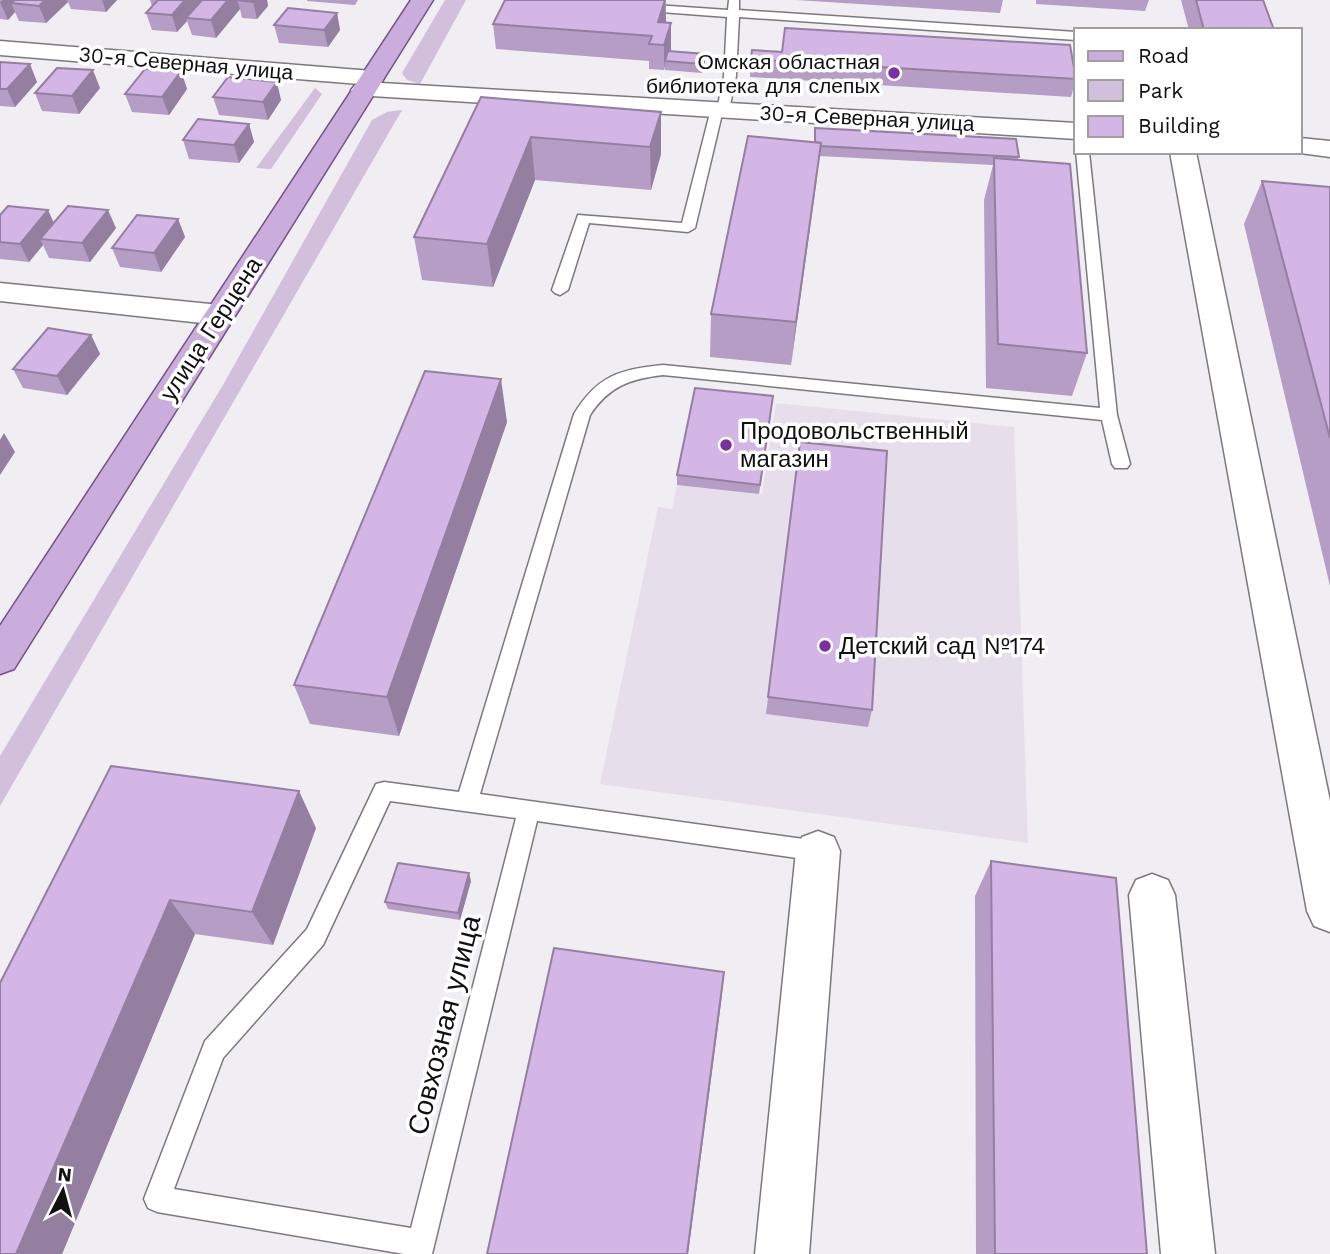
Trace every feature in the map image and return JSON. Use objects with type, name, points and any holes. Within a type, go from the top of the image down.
[{"type":"main road","name":"улица Герцена","points":[[0,658],[422,0]]},
{"type":"street","name":"30-я Северная улица","points":[[0,47],[368,84],[720,110],[1074,131]]},
{"type":"street","points":[[1302,146],[1330,149]]},
{"type":"street","points":[[1183,154],[1330,911]]},
{"type":"street","points":[[0,292],[220,315]]},
{"type":"street","points":[[782,1254],[818,851]]},
{"type":"street","points":[[1152,895],[1188,1254]]},
{"type":"lane","points":[[650,0],[648,8],[734,7],[1074,36]]},
{"type":"lane","points":[[560,290],[583,218],[688,228],[730,76],[734,7]]},
{"type":"lane","points":[[1082,154],[1109,415],[1121,464]]},
{"type":"lane","points":[[467,802],[582,414],[596,391],[638,372],[663,370],[1109,415]]},
{"type":"lane","points":[[419,1248],[158,1199],[214,1050],[315,937],[384,791],[818,851]]},
{"type":"lane","name":"Совхозная улица","points":[[419,1248],[529,811]]},
{"type":"shaded area","name":"Детский сад №174","points":[[776,403],[1014,427],[1028,843],[600,784],[658,507],[672,509],[677,485],[762,494]]},
{"type":"green space","points":[[445,0],[466,0],[420,84],[407,80],[402,73]]},
{"type":"green space","points":[[315,88],[322,94],[271,169],[256,168]]},
{"type":"green space","points":[[402,110],[0,806],[0,756],[223,385],[372,120],[387,112]]},
{"type":"building","points":[[15,0],[45,0],[39,6],[11,3]]},
{"type":"building","points":[[158,0],[185,0],[172,15],[146,13]]},
{"type":"building","points":[[202,0],[228,0],[211,20],[186,18]]},
{"type":"building","points":[[505,0],[665,0],[658,22],[671,23],[664,45],[649,44],[652,36],[493,24]]},
{"type":"building","points":[[1196,0],[1263,0],[1273,28],[1203,28]]},
{"type":"building","points":[[288,8],[337,13],[324,30],[274,25]]},
{"type":"building","points":[[785,28],[1070,45],[1074,79],[751,59],[752,50],[782,52]]},
{"type":"building","points":[[668,51],[705,54],[702,64],[665,61]]},
{"type":"building","points":[[0,62],[30,64],[7,89],[0,89]]},
{"type":"building","points":[[57,68],[93,70],[72,96],[35,93]]},
{"type":"building","points":[[145,69],[181,71],[162,97],[125,94]]},
{"type":"building","points":[[228,77],[277,82],[263,102],[213,97]]},
{"type":"building","points":[[481,97],[661,112],[650,147],[531,137],[487,244],[414,237]]},
{"type":"building","points":[[198,119],[249,124],[234,145],[183,140]]},
{"type":"building","points":[[815,128],[1016,139],[1019,157],[820,146],[821,143],[815,142]]},
{"type":"building","points":[[748,136],[821,143],[796,322],[711,314]]},
{"type":"building","points":[[994,158],[1070,164],[1087,353],[998,344]]},
{"type":"building","points":[[1262,181],[1330,187],[1330,438]]},
{"type":"building","points":[[8,206],[48,210],[20,244],[0,242],[0,215]]},
{"type":"building","points":[[68,206],[108,210],[82,243],[40,239]]},
{"type":"building","points":[[137,215],[178,219],[154,253],[112,248]]},
{"type":"building","points":[[48,328],[91,335],[57,376],[13,369]]},
{"type":"building","points":[[425,371],[501,379],[387,697],[294,685]]},
{"type":"building","name":"Продовольственный магазин","points":[[695,388],[773,396],[760,485],[677,475]]},
{"type":"building","name":"Детский сад №174","points":[[800,442],[887,451],[872,710],[768,697]]},
{"type":"building","points":[[111,766],[299,791],[252,912],[170,900],[16,1254],[0,1254],[0,983]]},
{"type":"building","points":[[991,861],[1116,878],[1147,1254],[995,1254]]},
{"type":"building","points":[[398,863],[469,873],[458,913],[385,902]]},
{"type":"building","points":[[554,948],[724,972],[687,1254],[487,1254]]},
{"type":"place","name":"Омская областная библиотека для слепых","points":[[894,73]]},
{"type":"place","name":"Продовольственный магазин","points":[[726,445]]},
{"type":"place","name":"Детский сад №174","points":[[825,646]]}]
